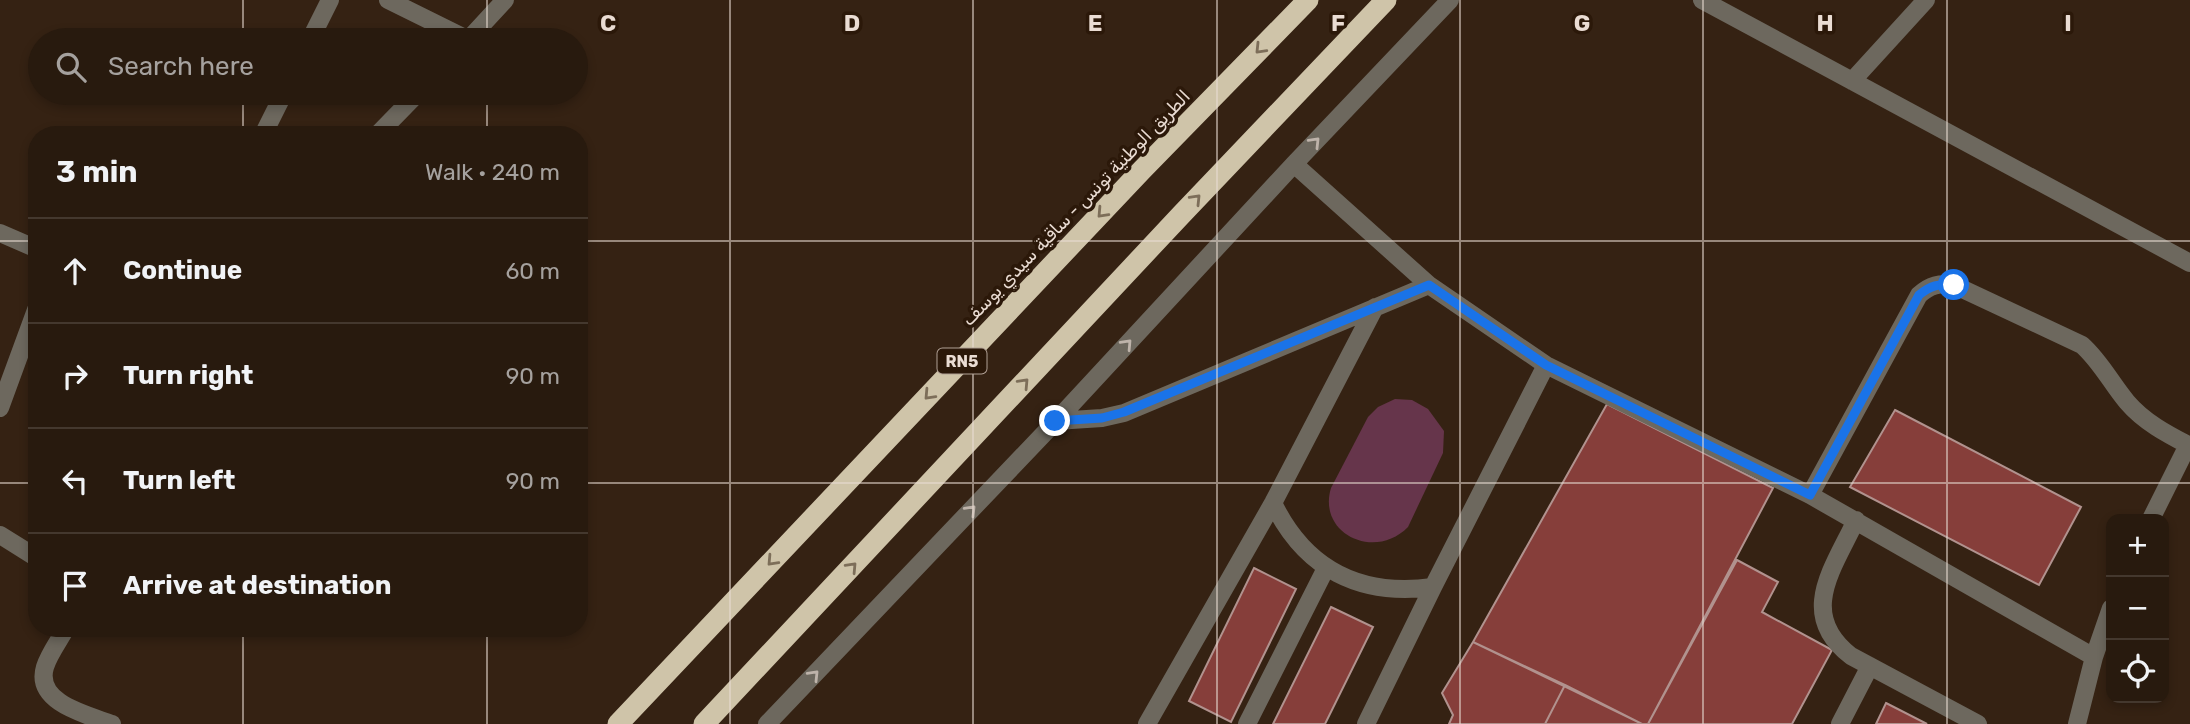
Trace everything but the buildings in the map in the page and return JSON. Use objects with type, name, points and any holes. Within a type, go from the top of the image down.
[{"type":"highway","name":"الطريق الوطنية تونس - ساقية سيدي يوسف","points":[[618,724],[1142,170],[1308,0]]},
{"type":"highway","points":[[705,724],[1386,0]]},
{"type":"street","points":[[316,28],[330,0]]},
{"type":"street","points":[[479,28],[505,0]]},
{"type":"street","points":[[767,724],[1450,0]]},
{"type":"street","points":[[1702,0],[2190,263]]},
{"type":"street","points":[[1852,81],[1926,0]]},
{"type":"street","points":[[395,2],[445,28]]},
{"type":"street","points":[[268,126],[278,105]]},
{"type":"street","points":[[386,126],[406,105]]},
{"type":"street","points":[[1294,164],[1429,285],[1546,365],[1810,495],[2094,657]]},
{"type":"street","points":[[0,233],[28,244]]},
{"type":"street","points":[[1810,495],[1919,295],[1929,287],[1941,283],[1954,285],[2082,345],[2094,355],[2140,415],[2189,446],[2154,514]]},
{"type":"street","points":[[1055,421],[1102,418],[1124,412],[1429,285]]},
{"type":"street","points":[[1147,724],[1273,503],[1375,307]]},
{"type":"street","points":[[0,408],[28,332]]},
{"type":"street","points":[[1366,724],[1546,365]]},
{"type":"street","points":[[1273,503],[1294,539],[1326,568],[1367,586],[1388,590],[1433,587]]},
{"type":"street","points":[[1856,520],[1825,585],[1821,601],[1822,617],[1828,633],[1838,646],[1851,656],[1978,724]]},
{"type":"street","points":[[0,535],[28,552]]},
{"type":"street","points":[[1247,724],[1326,568]]},
{"type":"street","points":[[2077,724],[2106,622]]},
{"type":"street","points":[[61,637],[44,670],[44,682],[49,694],[58,703],[112,724]]},
{"type":"street","points":[[1840,724],[1870,666]]},
{"type":"shaded area","points":[[1395,399],[1412,400],[1428,409],[1444,431],[1443,453],[1408,527],[1395,537],[1380,542],[1365,542],[1352,538],[1341,530],[1332,518],[1329,504],[1331,488],[1368,417],[1378,407]]},
{"type":"route","points":[[1055,421],[1102,418],[1124,412],[1429,285],[1546,365],[1810,495],[1919,295],[1929,287],[1941,283],[1954,285]]}]
